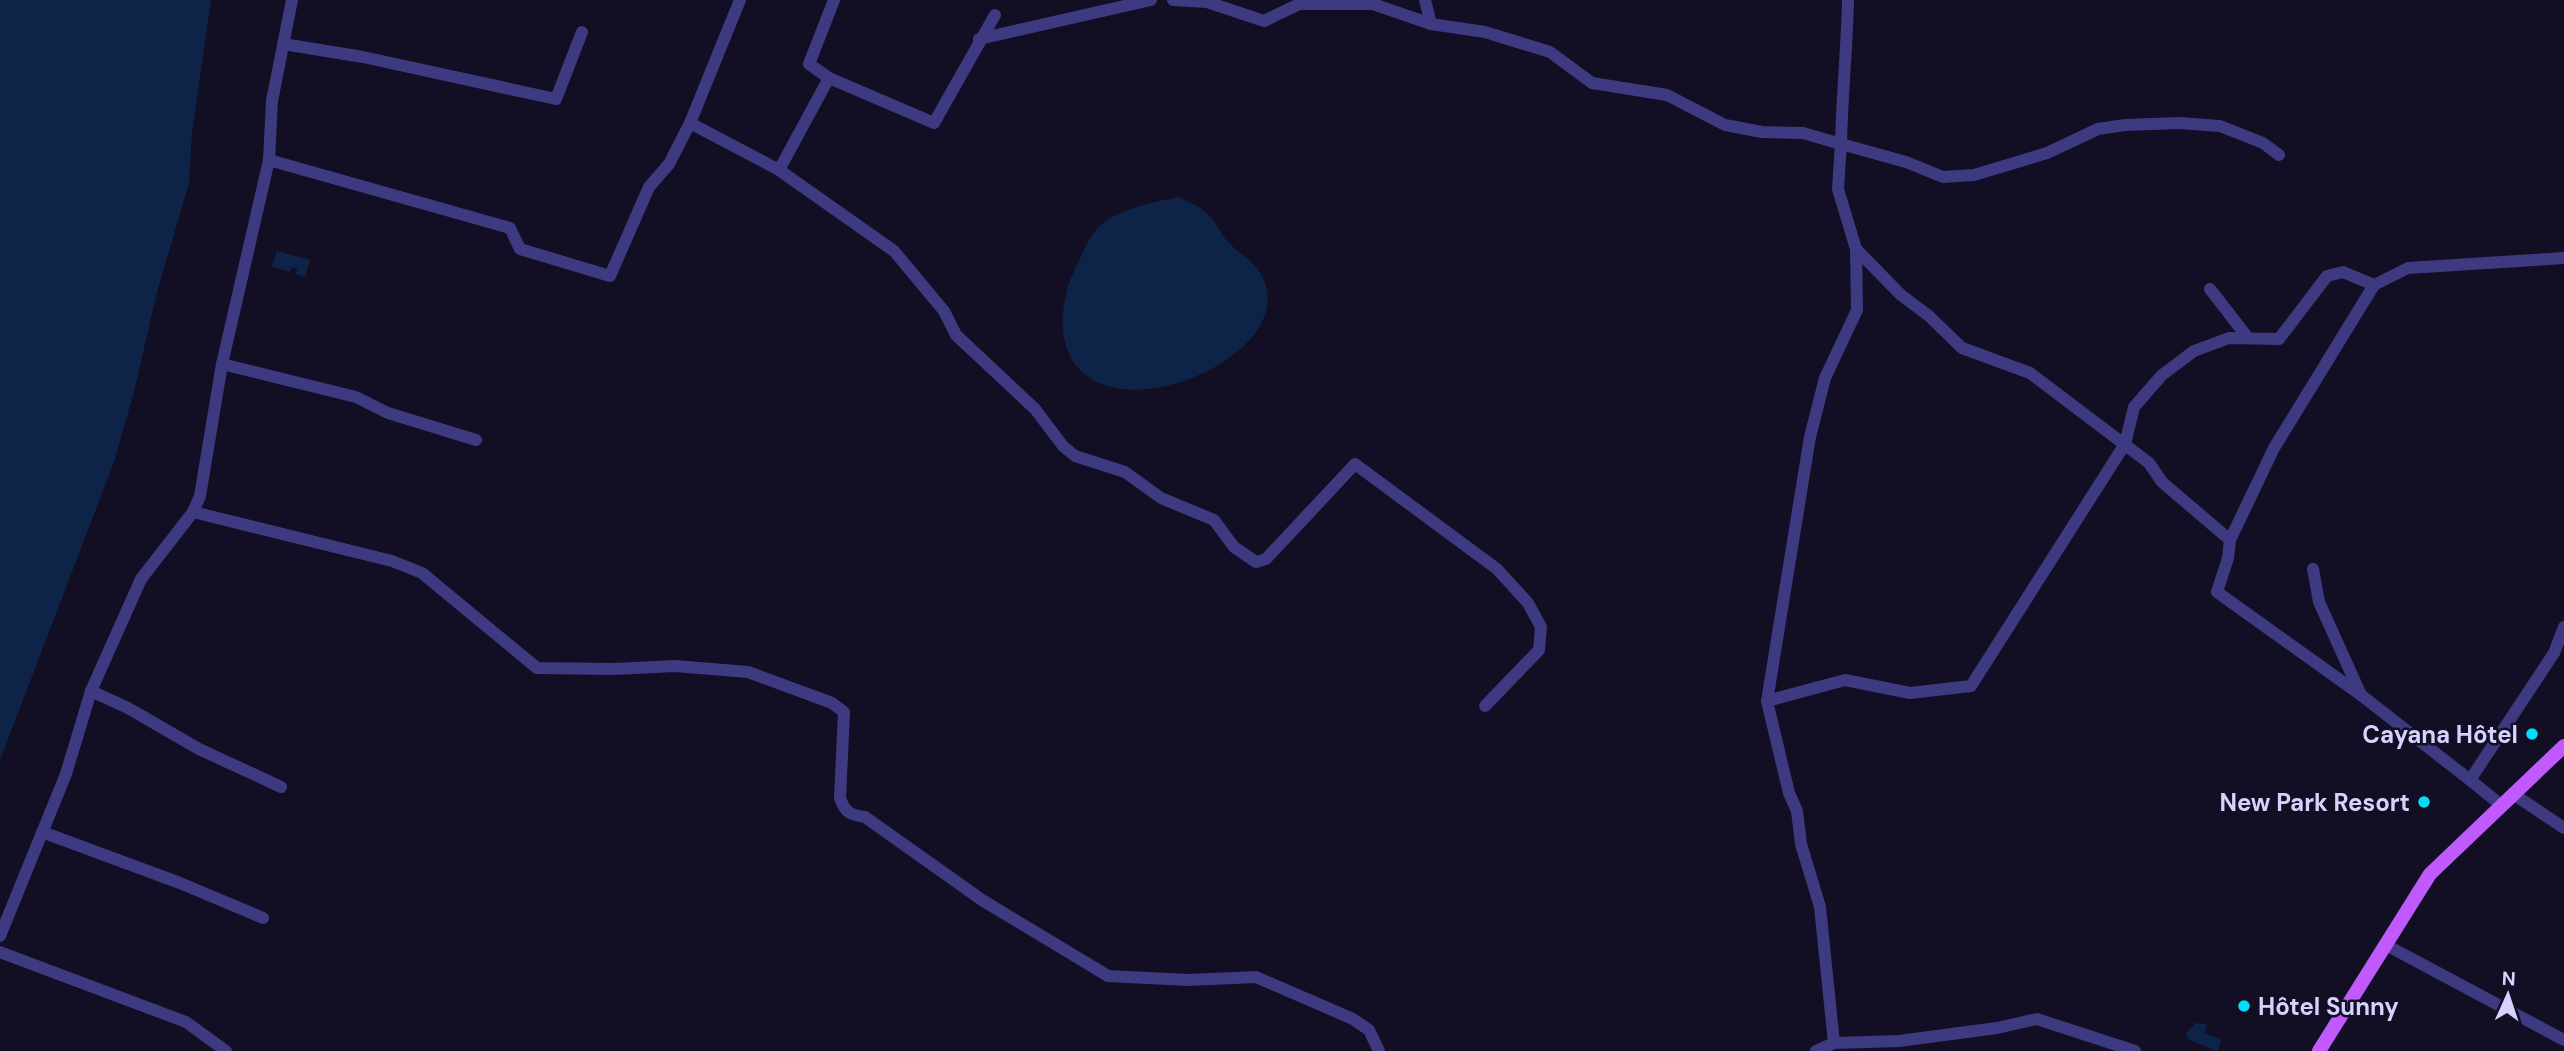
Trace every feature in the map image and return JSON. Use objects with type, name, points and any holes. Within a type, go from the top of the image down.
[{"type":"main road","points":[[2319,1051],[2430,874],[2564,746]]},
{"type":"street","points":[[0,936],[77,744],[92,691],[141,579],[193,512],[200,496],[222,364],[269,160],[272,101],[292,0]]},
{"type":"street","points":[[269,160],[510,228],[520,249],[610,276],[649,187],[669,164],[690,123],[740,0]]},
{"type":"street","points":[[834,0],[808,64],[829,78],[934,123],[979,39],[995,15]]},
{"type":"street","points":[[979,39],[1151,0]]},
{"type":"street","points":[[1173,0],[1207,2],[1264,21],[1299,4],[1373,4],[1431,24],[1485,32],[1550,52],[1592,83],[1667,95],[1726,124],[1762,132],[1803,133],[1906,162],[1943,177],[1974,175],[2047,153],[2098,129],[2125,125],[2179,123],[2220,126],[2263,143],[2279,155]]},
{"type":"street","points":[[1425,0],[1431,24]]},
{"type":"street","points":[[1834,1043],[1820,907],[1801,844],[1797,811],[1789,793],[1768,701],[1810,437],[1825,379],[1857,310],[1856,249],[1838,189],[1842,71],[1847,38],[1848,0]]},
{"type":"street","points":[[283,44],[363,57],[556,99],[582,32]]},
{"type":"street","points":[[779,170],[829,78]]},
{"type":"street","points":[[690,123],[779,170],[894,251],[944,311],[956,335],[1035,410],[1063,446],[1075,456],[1125,472],[1161,498],[1214,520],[1234,547],[1256,562],[1266,559],[1355,464],[1497,569],[1528,603],[1541,627],[1539,650],[1485,706]]},
{"type":"street","points":[[1856,249],[1901,295],[1929,316],[1962,348],[2030,373],[2149,463],[2162,482],[2231,540]]},
{"type":"street","points":[[2501,805],[2361,695],[2217,592],[2231,540],[2274,448],[2374,285],[2408,268],[2564,258]]},
{"type":"street","points":[[1768,701],[1845,680],[1910,693],[1970,686],[2125,444],[2134,407],[2162,375],[2194,351],[2229,338],[2279,340],[2327,276],[2343,272],[2374,285]]},
{"type":"street","points":[[2210,289],[2248,338]]},
{"type":"street","points":[[222,364],[356,397],[400,417],[476,440]]},
{"type":"street","points":[[193,512],[392,561],[422,573],[537,668],[710,667],[748,673],[832,703],[844,712],[839,798],[843,809],[850,815],[865,817],[982,900],[1108,976],[1188,980],[1256,977],[1283,986],[1369,1030],[1379,1051]]},
{"type":"street","points":[[2313,569],[2319,602],[2361,695]]},
{"type":"street","points":[[2470,780],[2554,653],[2564,627]]},
{"type":"street","points":[[92,691],[199,749],[281,787]]},
{"type":"street","points":[[2513,794],[2564,828]]},
{"type":"street","points":[[42,832],[180,883],[263,918]]},
{"type":"street","points":[[2386,945],[2564,1040]]},
{"type":"street","points":[[0,952],[186,1022],[226,1051]]},
{"type":"street","points":[[1816,1051],[1834,1043],[1899,1041],[1997,1028],[2037,1019],[2135,1051]]},
{"type":"water","points":[[0,0],[211,0],[192,133],[189,183],[157,292],[134,392],[114,462],[0,760]]},
{"type":"water","points":[[1179,197],[1207,213],[1229,243],[1255,266],[1262,276],[1267,307],[1253,336],[1224,361],[1188,380],[1148,389],[1110,387],[1081,371],[1064,338],[1063,313],[1071,279],[1090,238],[1105,222],[1135,207]]},
{"type":"water","points":[[277,251],[310,260],[305,277],[296,274],[297,269],[292,267],[290,272],[272,267]]},
{"type":"water","points":[[2196,1023],[2205,1024],[2207,1026],[2204,1033],[2220,1039],[2217,1051],[2189,1040],[2186,1033]]},
{"type":"place","name":"Cayana Hôtel","points":[[2532,734]]},
{"type":"place","name":"New Park Resort","points":[[2424,802]]},
{"type":"place","name":"Hôtel Sunny","points":[[2244,1006]]}]
